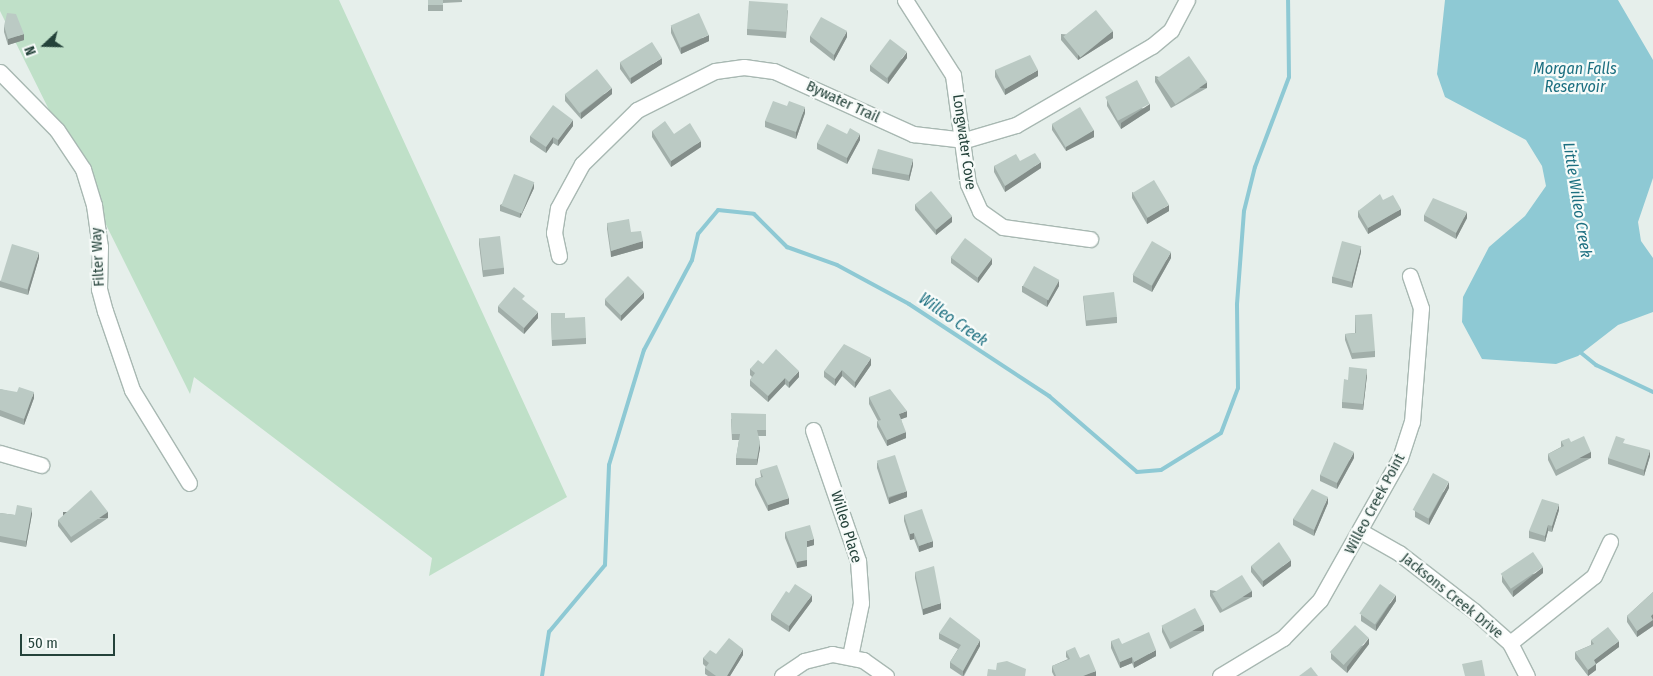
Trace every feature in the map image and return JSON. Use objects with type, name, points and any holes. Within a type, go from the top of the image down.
[{"type":"street","name":"Longwater Cove","points":[[906,0],[953,75],[965,140],[968,184],[986,218],[1016,230],[1090,239]]},
{"type":"street","name":"Bywater Trail","points":[[559,256],[554,233],[558,208],[582,164],[637,110],[715,71],[744,67],[774,71],[913,134],[965,140],[1016,125],[1152,46],[1171,30],[1187,0]]},
{"type":"street","name":"Filter Way","points":[[0,72],[56,130],[83,169],[100,247],[99,289],[126,371],[143,410],[172,448],[190,483]]},
{"type":"street","name":"Willeo Creek Point","points":[[1220,676],[1296,627],[1328,589],[1362,532],[1400,458],[1412,422],[1421,308],[1410,276]]},
{"type":"street","name":"Willeo Place","points":[[814,430],[860,574],[860,617],[850,656]]},
{"type":"street","points":[[0,453],[41,465]]},
{"type":"street","name":"Jacksons Creek Drive","points":[[1362,532],[1432,578],[1510,642],[1527,676]]},
{"type":"street","points":[[1510,642],[1594,576],[1610,541]]},
{"type":"street","points":[[782,676],[814,657],[850,656],[886,676]]},
{"type":"green space","points":[[0,0],[339,0],[567,497],[429,576],[432,558],[194,377],[190,394],[0,11]]},
{"type":"water","name":"Morgan Falls Reservoir","points":[[1445,0],[1618,0],[1653,60],[1653,178],[1638,222],[1641,241],[1653,258],[1653,312],[1618,325],[1578,356],[1556,364],[1482,359],[1462,322],[1463,297],[1489,247],[1525,216],[1546,186],[1542,166],[1526,140],[1445,97],[1437,74]]},
{"type":"building","points":[[428,0],[443,0],[443,5],[428,5]]},
{"type":"building","points":[[749,1],[788,4],[786,32],[747,29]]},
{"type":"building","points":[[1096,10],[1113,31],[1080,57],[1063,36]]},
{"type":"building","points":[[7,13],[16,14],[24,34],[8,39],[4,26]]},
{"type":"building","points":[[699,13],[709,35],[680,48],[671,26]]},
{"type":"building","points":[[821,17],[847,31],[834,55],[810,36]]},
{"type":"building","points":[[890,39],[907,52],[887,78],[870,65]]},
{"type":"building","points":[[652,42],[662,58],[630,78],[620,62]]},
{"type":"building","points":[[1030,55],[1038,70],[1005,89],[995,70]]},
{"type":"building","points":[[1189,56],[1207,82],[1175,105],[1157,78]]},
{"type":"building","points":[[597,69],[612,88],[579,113],[565,94]]},
{"type":"building","points":[[1137,80],[1150,104],[1118,121],[1105,97]]},
{"type":"building","points":[[773,101],[787,106],[789,101],[805,107],[796,132],[765,121]]},
{"type":"building","points":[[553,105],[573,120],[558,140],[553,137],[546,147],[530,136]]},
{"type":"building","points":[[1080,107],[1094,130],[1066,147],[1052,124]]},
{"type":"building","points":[[665,121],[674,134],[690,123],[701,141],[671,161],[652,131]]},
{"type":"building","points":[[827,124],[847,134],[850,128],[860,134],[847,158],[817,143]]},
{"type":"building","points":[[878,149],[913,159],[909,175],[872,168]]},
{"type":"building","points":[[1035,153],[1041,162],[1005,186],[994,166],[1016,154],[1020,161]]},
{"type":"building","points":[[514,174],[534,182],[522,214],[501,206]]},
{"type":"building","points":[[1154,180],[1169,205],[1148,218],[1133,193]]},
{"type":"building","points":[[931,191],[952,216],[936,230],[915,204]]},
{"type":"building","points":[[1380,194],[1383,200],[1393,195],[1401,209],[1368,228],[1358,211]]},
{"type":"building","points":[[1433,198],[1467,212],[1456,233],[1424,215]]},
{"type":"building","points":[[629,219],[631,232],[641,231],[643,241],[611,251],[607,223]]},
{"type":"building","points":[[500,236],[504,268],[483,270],[479,239]]},
{"type":"building","points":[[965,238],[992,258],[978,278],[951,257]]},
{"type":"building","points":[[1152,241],[1171,252],[1152,286],[1132,275]]},
{"type":"building","points":[[1342,241],[1361,246],[1352,282],[1332,277]]},
{"type":"building","points":[[12,244],[39,252],[27,289],[1,281]]},
{"type":"building","points":[[1034,266],[1059,280],[1048,300],[1023,286]]},
{"type":"building","points":[[628,276],[644,292],[621,316],[605,299]]},
{"type":"building","points":[[514,287],[525,296],[522,299],[538,312],[524,328],[498,306]]},
{"type":"building","points":[[1114,292],[1117,317],[1086,321],[1083,296]]},
{"type":"building","points":[[551,313],[565,313],[565,318],[585,317],[586,338],[552,340]]},
{"type":"building","points":[[1372,314],[1375,351],[1352,353],[1345,334],[1356,333],[1355,315]]},
{"type":"building","points":[[844,344],[871,358],[855,382],[842,370],[835,379],[824,371]]},
{"type":"building","points":[[776,349],[799,371],[789,382],[785,378],[768,396],[750,380],[755,373],[750,369],[758,360],[763,364]]},
{"type":"building","points":[[1349,367],[1367,369],[1363,404],[1342,402],[1344,379],[1348,380]]},
{"type":"building","points":[[19,387],[34,392],[24,419],[0,410],[0,389],[17,392]]},
{"type":"building","points":[[890,389],[907,411],[899,414],[906,432],[887,440],[877,421],[881,420],[869,397]]},
{"type":"building","points":[[731,413],[766,414],[766,430],[757,430],[760,442],[757,459],[736,458],[740,434],[732,434]]},
{"type":"building","points":[[1584,436],[1591,452],[1556,470],[1548,454],[1564,446],[1561,441],[1569,438],[1571,442]]},
{"type":"building","points":[[1616,436],[1625,439],[1623,443],[1650,450],[1644,470],[1608,458]]},
{"type":"building","points":[[1334,442],[1354,452],[1337,483],[1320,475]]},
{"type":"building","points":[[895,455],[907,491],[889,497],[877,461]]},
{"type":"building","points":[[777,465],[789,498],[768,505],[755,479],[763,477],[760,470]]},
{"type":"building","points":[[1433,473],[1449,482],[1428,518],[1413,510]]},
{"type":"building","points":[[1312,489],[1328,497],[1314,530],[1293,519]]},
{"type":"building","points":[[91,490],[108,512],[71,537],[58,520]]},
{"type":"building","points":[[1542,499],[1559,504],[1552,526],[1548,525],[1545,536],[1529,531]]},
{"type":"building","points":[[17,505],[32,508],[26,541],[0,536],[0,513],[15,515]]},
{"type":"building","points":[[922,509],[933,541],[919,546],[914,533],[910,534],[904,515]]},
{"type":"building","points":[[810,525],[814,539],[807,541],[807,560],[797,562],[785,532]]},
{"type":"building","points":[[1279,542],[1291,560],[1263,581],[1251,566]]},
{"type":"building","points":[[1533,552],[1543,567],[1511,589],[1501,574]]},
{"type":"building","points":[[934,566],[941,603],[923,609],[915,572]]},
{"type":"building","points":[[1242,575],[1252,591],[1222,610],[1212,594]]},
{"type":"building","points":[[795,584],[812,595],[789,626],[771,614],[786,591],[789,593]]},
{"type":"building","points":[[1380,584],[1396,595],[1375,624],[1359,613]]},
{"type":"building","points":[[1653,592],[1653,614],[1651,616],[1653,620],[1637,631],[1627,616]]},
{"type":"building","points":[[1195,608],[1204,625],[1170,643],[1161,626]]},
{"type":"building","points":[[950,617],[980,640],[963,671],[950,662],[961,645],[939,633]]},
{"type":"building","points":[[1355,625],[1369,638],[1344,665],[1330,652]]},
{"type":"building","points":[[1608,627],[1619,641],[1594,660],[1596,664],[1588,670],[1575,652],[1594,644],[1591,640]]},
{"type":"building","points":[[1149,632],[1156,650],[1134,662],[1132,657],[1120,662],[1111,641],[1119,638],[1122,644]]},
{"type":"building","points":[[729,638],[743,649],[727,676],[716,676],[705,668],[709,663],[703,658],[710,650],[716,654]]},
{"type":"building","points":[[1075,647],[1080,658],[1089,654],[1096,671],[1083,676],[1056,676],[1052,666],[1070,659],[1066,651]]},
{"type":"building","points":[[1482,660],[1485,676],[1465,676],[1462,664]]},
{"type":"building","points":[[1007,661],[1026,669],[1025,676],[987,676],[988,669],[996,670],[997,663]]},
{"type":"building","points":[[1311,667],[1318,676],[1299,676]]},
{"type":"waterway","name":"Willeo Creek","points":[[542,676],[549,632],[605,565],[609,465],[644,350],[692,260],[698,234],[718,210],[754,214],[787,247],[837,265],[909,304],[1049,396],[1137,472],[1161,470],[1221,433],[1238,388],[1237,304],[1244,211],[1255,167],[1289,77],[1288,0]]},
{"type":"waterway","name":"Little Willeo Creek","points":[[1580,352],[1596,365],[1653,392]]}]
